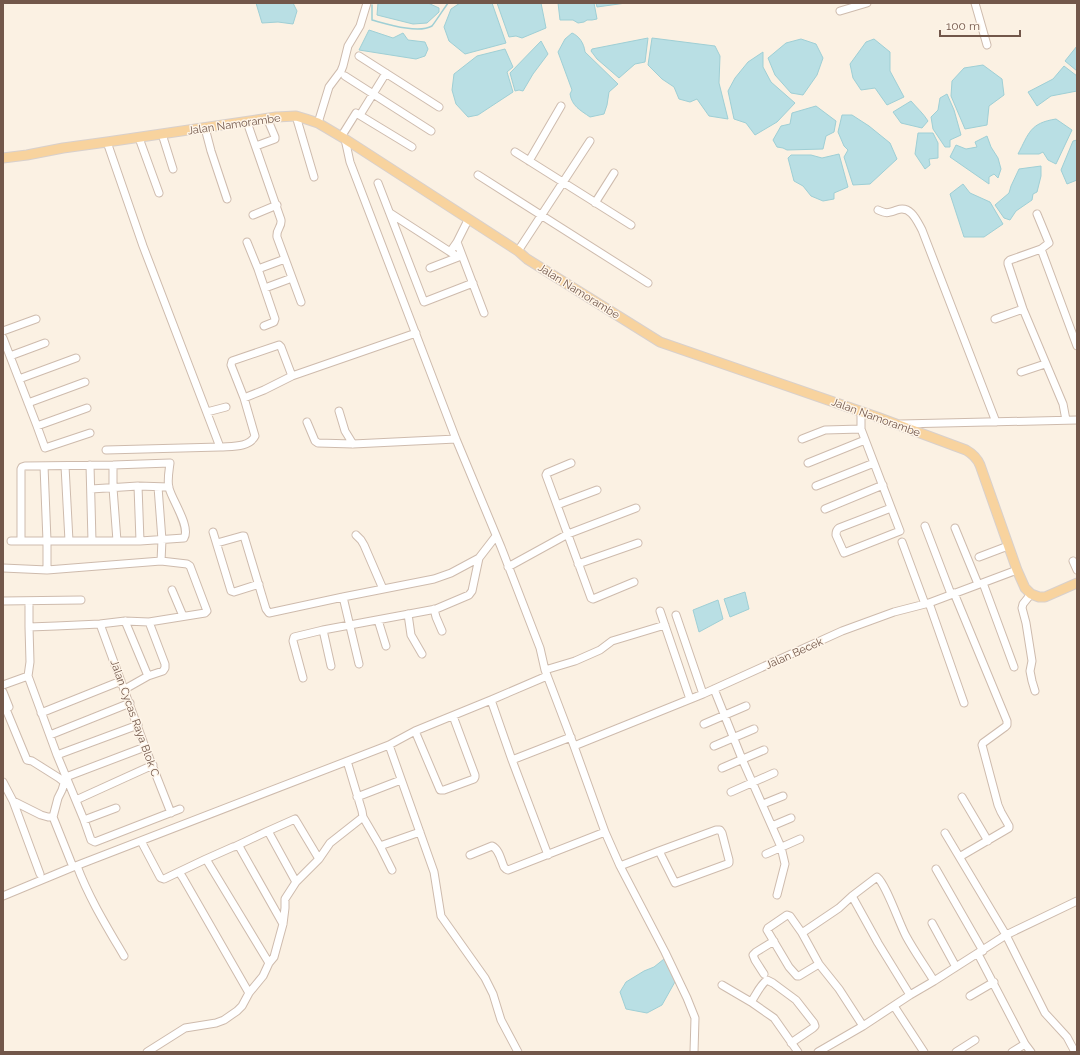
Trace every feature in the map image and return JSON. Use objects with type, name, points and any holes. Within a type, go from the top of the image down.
[{"type":"main road","name":"Jalan Namorambe","points":[[3,158],[267,118],[296,116],[318,123],[518,251],[527,259],[660,342],[896,424],[966,450],[976,457],[980,465],[1024,588],[1031,594]]},
{"type":"main road","points":[[1031,594],[1039,597],[1045,597],[1077,584]]},
{"type":"street","points":[[318,123],[329,87],[341,71],[348,46],[360,26],[367,3]]},
{"type":"street","points":[[840,11],[867,3]]},
{"type":"street","points":[[975,3],[987,45]]},
{"type":"street","points":[[359,56],[439,107]]},
{"type":"street","points":[[360,116],[386,73]]},
{"type":"street","points":[[345,76],[431,131]]},
{"type":"street","points":[[529,161],[561,106]]},
{"type":"street","points":[[412,147],[360,116],[356,112],[343,138],[350,162],[456,439],[540,648],[546,673],[605,832],[620,866],[665,952],[695,1018],[694,1052]]},
{"type":"street","points":[[296,116],[314,177]]},
{"type":"street","points":[[256,146],[274,139],[275,137],[267,118]]},
{"type":"street","points":[[247,122],[282,223],[276,233],[301,302]]},
{"type":"street","points":[[205,128],[227,199]]},
{"type":"street","points":[[162,134],[173,169]]},
{"type":"street","points":[[139,138],[159,193]]},
{"type":"street","points":[[518,251],[590,141]]},
{"type":"street","points":[[107,142],[143,246],[220,446]]},
{"type":"street","points":[[515,152],[562,183],[631,225]]},
{"type":"street","points":[[595,203],[614,174]]},
{"type":"street","points":[[478,175],[648,283]]},
{"type":"street","points":[[378,183],[424,302],[473,283]]},
{"type":"street","points":[[253,215],[276,205]]},
{"type":"street","points":[[878,210],[887,213],[904,209],[916,218],[922,230],[996,422]]},
{"type":"street","points":[[390,213],[460,257]]},
{"type":"street","points":[[1037,214],[1049,243],[1040,249],[1010,260],[1008,262],[1008,267],[1045,364],[1063,404],[1066,420]]},
{"type":"street","points":[[450,252],[468,220]]},
{"type":"street","points":[[247,242],[276,319],[274,322],[264,326]]},
{"type":"street","points":[[457,242],[460,257],[473,283],[484,313]]},
{"type":"street","points":[[1040,249],[1077,346]]},
{"type":"street","points":[[430,268],[460,257]]},
{"type":"street","points":[[258,268],[285,259]]},
{"type":"street","points":[[265,288],[292,278]]},
{"type":"street","points":[[995,319],[1023,309]]},
{"type":"street","points":[[3,331],[36,319]]},
{"type":"street","points":[[244,398],[292,376],[416,332]]},
{"type":"street","points":[[3,338],[38,426],[45,448],[90,432]]},
{"type":"street","points":[[10,356],[45,343]]},
{"type":"street","points":[[106,450],[247,444],[254,439],[255,433],[231,362],[279,345],[282,347],[292,376]]},
{"type":"street","points":[[19,379],[76,358]]},
{"type":"street","points":[[1021,372],[1045,364]]},
{"type":"street","points":[[28,403],[85,382]]},
{"type":"street","points":[[207,412],[226,407]]},
{"type":"street","points":[[38,426],[87,408]]},
{"type":"street","points":[[339,411],[345,431],[354,444]]},
{"type":"street","points":[[861,412],[861,429],[900,530],[844,553],[836,535],[839,528],[891,508]]},
{"type":"street","points":[[896,424],[1077,420]]},
{"type":"street","points":[[307,422],[316,443],[354,444],[456,439]]},
{"type":"street","points":[[802,439],[825,430],[861,429]]},
{"type":"street","points":[[808,462],[865,440]]},
{"type":"street","points":[[11,541],[21,541],[47,541],[69,541],[92,541],[116,541],[140,541],[184,538],[186,536],[184,522],[169,487],[170,463],[22,467],[21,541]]},
{"type":"street","points":[[816,486],[874,463]]},
{"type":"street","points":[[571,464],[546,474],[590,596],[592,599],[634,582]]},
{"type":"street","points":[[90,465],[92,541]]},
{"type":"street","points":[[113,465],[116,541]]},
{"type":"street","points":[[44,466],[47,570]]},
{"type":"street","points":[[65,466],[69,541]]},
{"type":"street","points":[[825,509],[883,485]]},
{"type":"street","points":[[90,489],[138,486],[169,487]]},
{"type":"street","points":[[138,486],[140,541]]},
{"type":"street","points":[[158,487],[162,540],[161,561]]},
{"type":"street","points":[[558,504],[597,490]]},
{"type":"street","points":[[508,567],[568,534],[636,508]]},
{"type":"street","points":[[924,526],[1007,721],[1007,725],[983,743],[982,746],[998,805],[1010,828],[961,856],[960,858]]},
{"type":"street","points":[[955,528],[981,584],[1014,667]]},
{"type":"street","points":[[213,532],[231,591],[234,592],[259,584]]},
{"type":"street","points":[[356,535],[364,545],[383,589]]},
{"type":"street","points":[[217,544],[244,536],[266,609],[269,613],[439,577],[480,558]]},
{"type":"street","points":[[303,678],[293,638],[323,630],[434,609],[470,593],[480,558],[496,536]]},
{"type":"street","points":[[902,542],[927,603],[964,703]]},
{"type":"street","points":[[578,564],[638,543]]},
{"type":"street","points":[[979,557],[1008,546]]},
{"type":"street","points":[[3,568],[47,570],[161,561],[186,563],[190,566],[207,611],[205,613],[149,622],[125,621],[100,624],[29,627]]},
{"type":"street","points":[[1073,561],[1077,570]]},
{"type":"street","name":"Jalan Becek","points":[[574,746],[703,694],[842,631],[894,612],[927,603],[1017,570]]},
{"type":"street","points":[[172,590],[183,616]]},
{"type":"street","points":[[1031,594],[1023,604],[1022,608],[1032,661],[1030,671],[1035,691]]},
{"type":"street","points":[[343,597],[359,664]]},
{"type":"street","points":[[3,601],[29,602],[81,600]]},
{"type":"street","points":[[29,602],[30,662],[28,676],[65,780],[76,800],[91,840],[95,842],[180,809]]},
{"type":"street","points":[[434,609],[442,631]]},
{"type":"street","points":[[660,611],[690,699]]},
{"type":"street","points":[[408,614],[411,635],[422,654]]},
{"type":"street","points":[[676,615],[703,694]]},
{"type":"street","points":[[378,620],[386,646]]},
{"type":"street","points":[[125,621],[148,676]]},
{"type":"street","points":[[125,689],[148,676],[163,670],[166,666],[149,622]]},
{"type":"street","name":"Jalan Cycas Raya Blok C","points":[[100,624],[171,813]]},
{"type":"street","points":[[3,896],[141,840],[389,745],[415,731],[491,700],[546,673],[600,650],[612,641],[665,624]]},
{"type":"street","points":[[323,630],[331,666]]},
{"type":"street","points":[[3,685],[28,676]]},
{"type":"street","points":[[41,713],[121,681]]},
{"type":"street","points":[[714,689],[742,759],[781,847],[785,864],[777,895]]},
{"type":"street","points":[[3,692],[10,715]]},
{"type":"street","points":[[491,700],[548,855]]},
{"type":"street","points":[[3,702],[32,761],[59,778],[65,780],[145,747]]},
{"type":"street","points":[[50,735],[130,703]]},
{"type":"street","points":[[704,724],[746,706]]},
{"type":"street","points":[[415,731],[440,790],[444,790],[474,779],[475,776],[453,716]]},
{"type":"street","points":[[57,755],[138,725]]},
{"type":"street","points":[[714,746],[754,729]]},
{"type":"street","points":[[512,760],[571,737]]},
{"type":"street","points":[[389,745],[435,876],[441,916],[485,978],[493,994],[500,1020],[518,1052]]},
{"type":"street","points":[[722,768],[764,750]]},
{"type":"street","points":[[347,761],[363,817],[392,870]]},
{"type":"street","points":[[76,800],[153,766]]},
{"type":"street","points":[[731,792],[774,773]]},
{"type":"street","points":[[65,780],[53,817],[75,867],[99,915],[124,956]]},
{"type":"street","points":[[357,797],[401,780]]},
{"type":"street","points":[[3,782],[13,800],[40,874]]},
{"type":"street","points":[[763,804],[783,796]]},
{"type":"street","points":[[962,797],[988,841]]},
{"type":"street","points":[[13,800],[41,815],[53,817]]},
{"type":"street","points":[[84,820],[116,808]]},
{"type":"street","points":[[147,1052],[185,1028],[216,1023],[224,1020],[242,1006],[249,993],[263,976],[277,950],[283,924],[285,899],[296,882],[319,859],[330,843],[363,817]]},
{"type":"street","points":[[772,826],[791,818]]},
{"type":"street","points":[[141,840],[161,878],[164,879],[296,819],[319,859]]},
{"type":"street","points":[[620,866],[659,851],[716,830],[720,830],[722,833],[730,860],[727,864],[675,883],[659,851]]},
{"type":"street","points":[[268,831],[296,882]]},
{"type":"street","points":[[380,846],[420,832]]},
{"type":"street","points":[[470,855],[492,846],[497,850],[504,867],[508,870],[605,832]]},
{"type":"street","points":[[945,833],[1006,935],[1045,1013],[1067,1037],[1076,1052]]},
{"type":"street","points":[[766,854],[800,839]]},
{"type":"street","points":[[236,846],[240,848],[283,924]]},
{"type":"street","points":[[206,859],[270,964]]},
{"type":"street","points":[[936,868],[980,952],[1025,1044],[1031,1052]]},
{"type":"street","points":[[179,872],[249,993]]},
{"type":"street","points":[[802,933],[839,908],[875,878],[878,878],[906,936],[934,981]]},
{"type":"street","points":[[852,896],[878,943],[910,994]]},
{"type":"street","points":[[820,1051],[863,1026],[910,994],[934,981],[1006,935],[1076,904]]},
{"type":"street","points":[[819,964],[800,976],[796,976],[767,930],[768,928],[784,916],[790,916],[802,933],[819,964],[839,989],[863,1026]]},
{"type":"street","points":[[932,923],[956,967]]},
{"type":"street","points":[[764,974],[754,956],[756,952],[774,941]]},
{"type":"street","points":[[751,1002],[761,986],[767,980],[796,1000],[815,1026],[791,1043]]},
{"type":"street","points":[[970,996],[994,982]]},
{"type":"street","points":[[722,985],[774,1018],[798,1052]]},
{"type":"street","points":[[894,1006],[924,1052]]},
{"type":"street","points":[[956,1052],[975,1040]]},
{"type":"street","points":[[1012,1052],[1025,1044]]},
{"type":"water","points":[[256,3],[293,3],[297,11],[293,24],[278,22],[262,23]]},
{"type":"water","points":[[378,3],[428,3],[439,8],[439,12],[427,23],[413,24],[377,15]]},
{"type":"water","points":[[460,3],[492,3],[506,43],[465,54],[449,41],[444,27],[451,9]]},
{"type":"water","points":[[497,3],[541,3],[546,28],[522,38],[516,36],[509,37]]},
{"type":"water","points":[[558,3],[594,3],[597,19],[578,23],[573,20],[560,20]]},
{"type":"water","points":[[596,3],[626,3],[597,7]]},
{"type":"water","points":[[369,30],[393,38],[403,33],[408,40],[425,42],[428,49],[425,56],[416,59],[359,50]]},
{"type":"water","points":[[572,33],[581,40],[585,52],[618,84],[609,92],[604,114],[590,117],[577,107],[571,98],[570,94],[572,90],[558,52],[565,39]]},
{"type":"water","points":[[648,38],[645,62],[635,64],[619,78],[597,59],[591,51],[592,49]]},
{"type":"water","points":[[652,38],[715,46],[720,56],[719,83],[728,119],[709,116],[697,99],[690,102],[679,99],[674,87],[662,79],[648,65]]},
{"type":"water","points":[[801,39],[816,44],[823,58],[817,75],[803,95],[791,93],[775,75],[768,58],[786,43]]},
{"type":"water","points":[[874,39],[890,52],[890,71],[904,97],[887,105],[875,88],[861,90],[853,78],[850,64],[866,42]]},
{"type":"water","points":[[541,41],[548,54],[533,74],[523,91],[515,91],[510,73]]},
{"type":"water","points":[[1077,46],[1077,71],[1065,61]]},
{"type":"water","points":[[505,49],[513,67],[507,72],[513,92],[478,115],[468,117],[456,104],[452,90],[454,74],[477,56]]},
{"type":"water","points":[[763,52],[763,67],[771,82],[795,103],[777,122],[755,135],[746,123],[734,119],[728,91],[735,78],[748,62]]},
{"type":"water","points":[[983,65],[1002,79],[1004,95],[989,106],[987,125],[965,129],[951,96],[952,81],[964,68]]},
{"type":"water","points":[[1064,66],[1077,76],[1077,91],[1051,96],[1037,106],[1028,92],[1053,79]]},
{"type":"water","points":[[947,94],[954,110],[961,135],[950,140],[950,147],[945,147],[933,129],[931,117],[938,110],[940,98]]},
{"type":"water","points":[[911,101],[928,121],[922,128],[901,123],[893,112]]},
{"type":"water","points":[[816,106],[836,121],[834,132],[826,136],[823,149],[787,150],[777,147],[773,140],[781,126],[790,124],[792,113]]},
{"type":"water","points":[[842,115],[852,115],[869,126],[890,143],[897,159],[870,184],[853,185],[844,157],[848,150],[844,146],[838,132]]},
{"type":"water","points":[[1056,119],[1072,130],[1056,164],[1048,160],[1043,152],[1039,154],[1018,154],[1031,130],[1035,126]]},
{"type":"water","points":[[918,133],[933,133],[938,143],[938,158],[929,159],[930,165],[925,169],[915,154]]},
{"type":"water","points":[[987,136],[991,147],[998,158],[1001,169],[998,178],[994,174],[989,177],[989,184],[950,157],[956,145],[966,149],[977,147],[975,142]]},
{"type":"water","points":[[1077,140],[1077,180],[1067,184],[1061,170],[1073,141]]},
{"type":"water","points":[[839,154],[848,187],[834,193],[834,199],[823,201],[811,196],[803,186],[794,181],[788,158],[791,155],[811,155],[822,158]]},
{"type":"water","points":[[1041,166],[1041,176],[1037,192],[1033,194],[1032,200],[1016,211],[1010,220],[1004,218],[995,205],[1009,193],[1019,169]]},
{"type":"water","points":[[963,184],[970,193],[990,202],[1003,224],[984,237],[964,237],[950,194]]},
{"type":"water","points":[[745,592],[749,609],[730,617],[724,599]]},
{"type":"water","points":[[718,600],[723,619],[699,632],[693,610]]},
{"type":"water","points":[[664,959],[676,980],[662,1005],[647,1013],[626,1009],[620,992],[626,982],[654,967]]},
{"type":"waterway","points":[[372,5],[372,20],[402,28],[419,29],[432,26],[448,3]]}]
